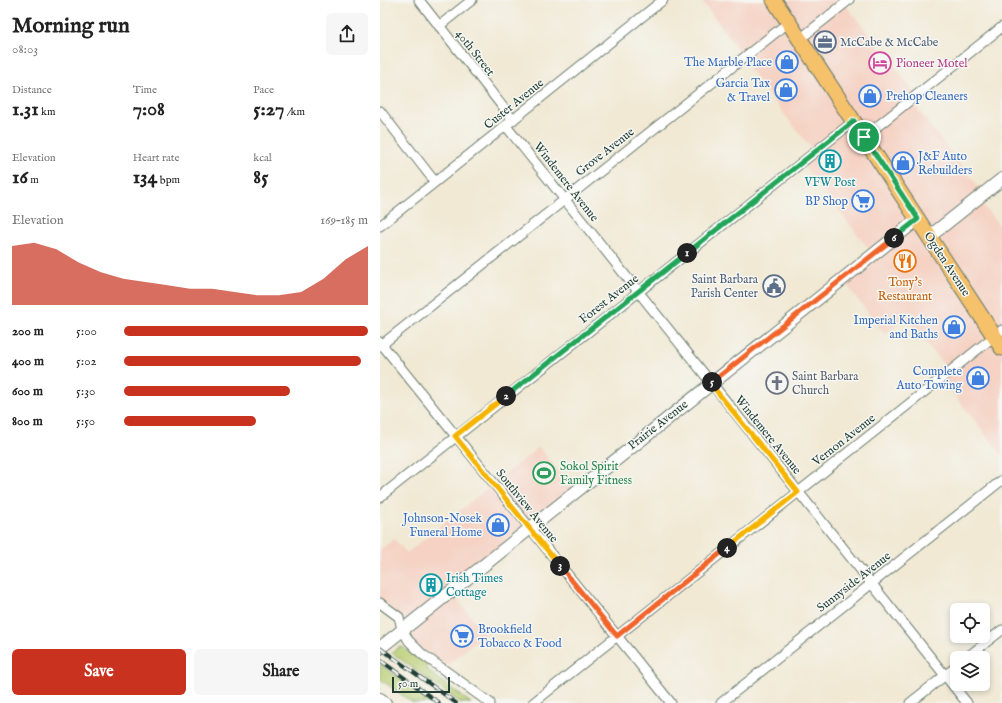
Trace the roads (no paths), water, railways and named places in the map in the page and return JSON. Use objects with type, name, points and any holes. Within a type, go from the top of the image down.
[{"type":"main road","name":"Ogden Avenue","points":[[774,0],[929,237],[999,338]]},
{"type":"street","name":"40th Street","points":[[419,0],[509,123]]},
{"type":"street","points":[[439,26],[472,0]]},
{"type":"street","name":"Custer Avenue","points":[[380,226],[663,0]]},
{"type":"street","points":[[800,39],[849,0]]},
{"type":"street","name":"Grove Avenue","points":[[381,344],[789,22]]},
{"type":"street","points":[[864,137],[1002,27]]},
{"type":"street","points":[[380,111],[435,182]]},
{"type":"street","name":"Forest Avenue","points":[[380,497],[854,121]]},
{"type":"street","name":"Windemere Avenue","points":[[509,123],[564,200],[967,703]]},
{"type":"street","points":[[929,237],[1002,179]]},
{"type":"street","name":"Prairie Avenue","points":[[380,648],[529,527],[918,219]]},
{"type":"street","name":"Vernon Avenue","points":[[533,703],[798,492],[999,338]]},
{"type":"street","name":"Southview Avenue","points":[[381,344],[671,703]]},
{"type":"street","name":"Sunnyside Avenue","points":[[721,703],[1002,480]]},
{"type":"street","points":[[380,603],[399,617],[402,629],[409,641],[422,654],[490,703]]},
{"type":"street","points":[[975,651],[1002,630]]},
{"type":"street","points":[[910,703],[950,671]]},
{"type":"street","points":[[380,699],[385,703]]},
{"type":"railway","points":[[380,648],[456,703]]},
{"type":"railway","points":[[380,660],[439,703]]},
{"type":"place","name":"McCabe & McCabe","points":[[825,42]]},
{"type":"place","name":"The Marble Place","points":[[787,62]]},
{"type":"place","name":"Pioneer Motel","points":[[880,63]]},
{"type":"place","name":"Garcia Tax & Travel","points":[[786,90]]},
{"type":"place","name":"Prehop Cleaners","points":[[870,96]]},
{"type":"place","name":"VFW Post","points":[[830,161]]},
{"type":"place","name":"J&F Auto Rebuilders","points":[[903,163]]},
{"type":"place","name":"BP Shop","points":[[863,201]]},
{"type":"place","name":"Tony's Restaurant","points":[[905,261]]},
{"type":"place","name":"Saint Barbara Parish Center","points":[[774,286]]},
{"type":"place","name":"Imperial Kitchen and Baths","points":[[954,327]]},
{"type":"place","name":"Complete Auto Towing","points":[[978,378]]},
{"type":"place","name":"Saint Barbara Church","points":[[777,383]]},
{"type":"place","name":"Sokol Spirit Family Fitness","points":[[544,473]]},
{"type":"place","name":"Johnson-Nosek Funeral Home","points":[[498,525]]},
{"type":"place","name":"Irish Times Cottage","points":[[431,585]]},
{"type":"place","name":"Brookfield Tobacco & Food","points":[[462,636]]}]
